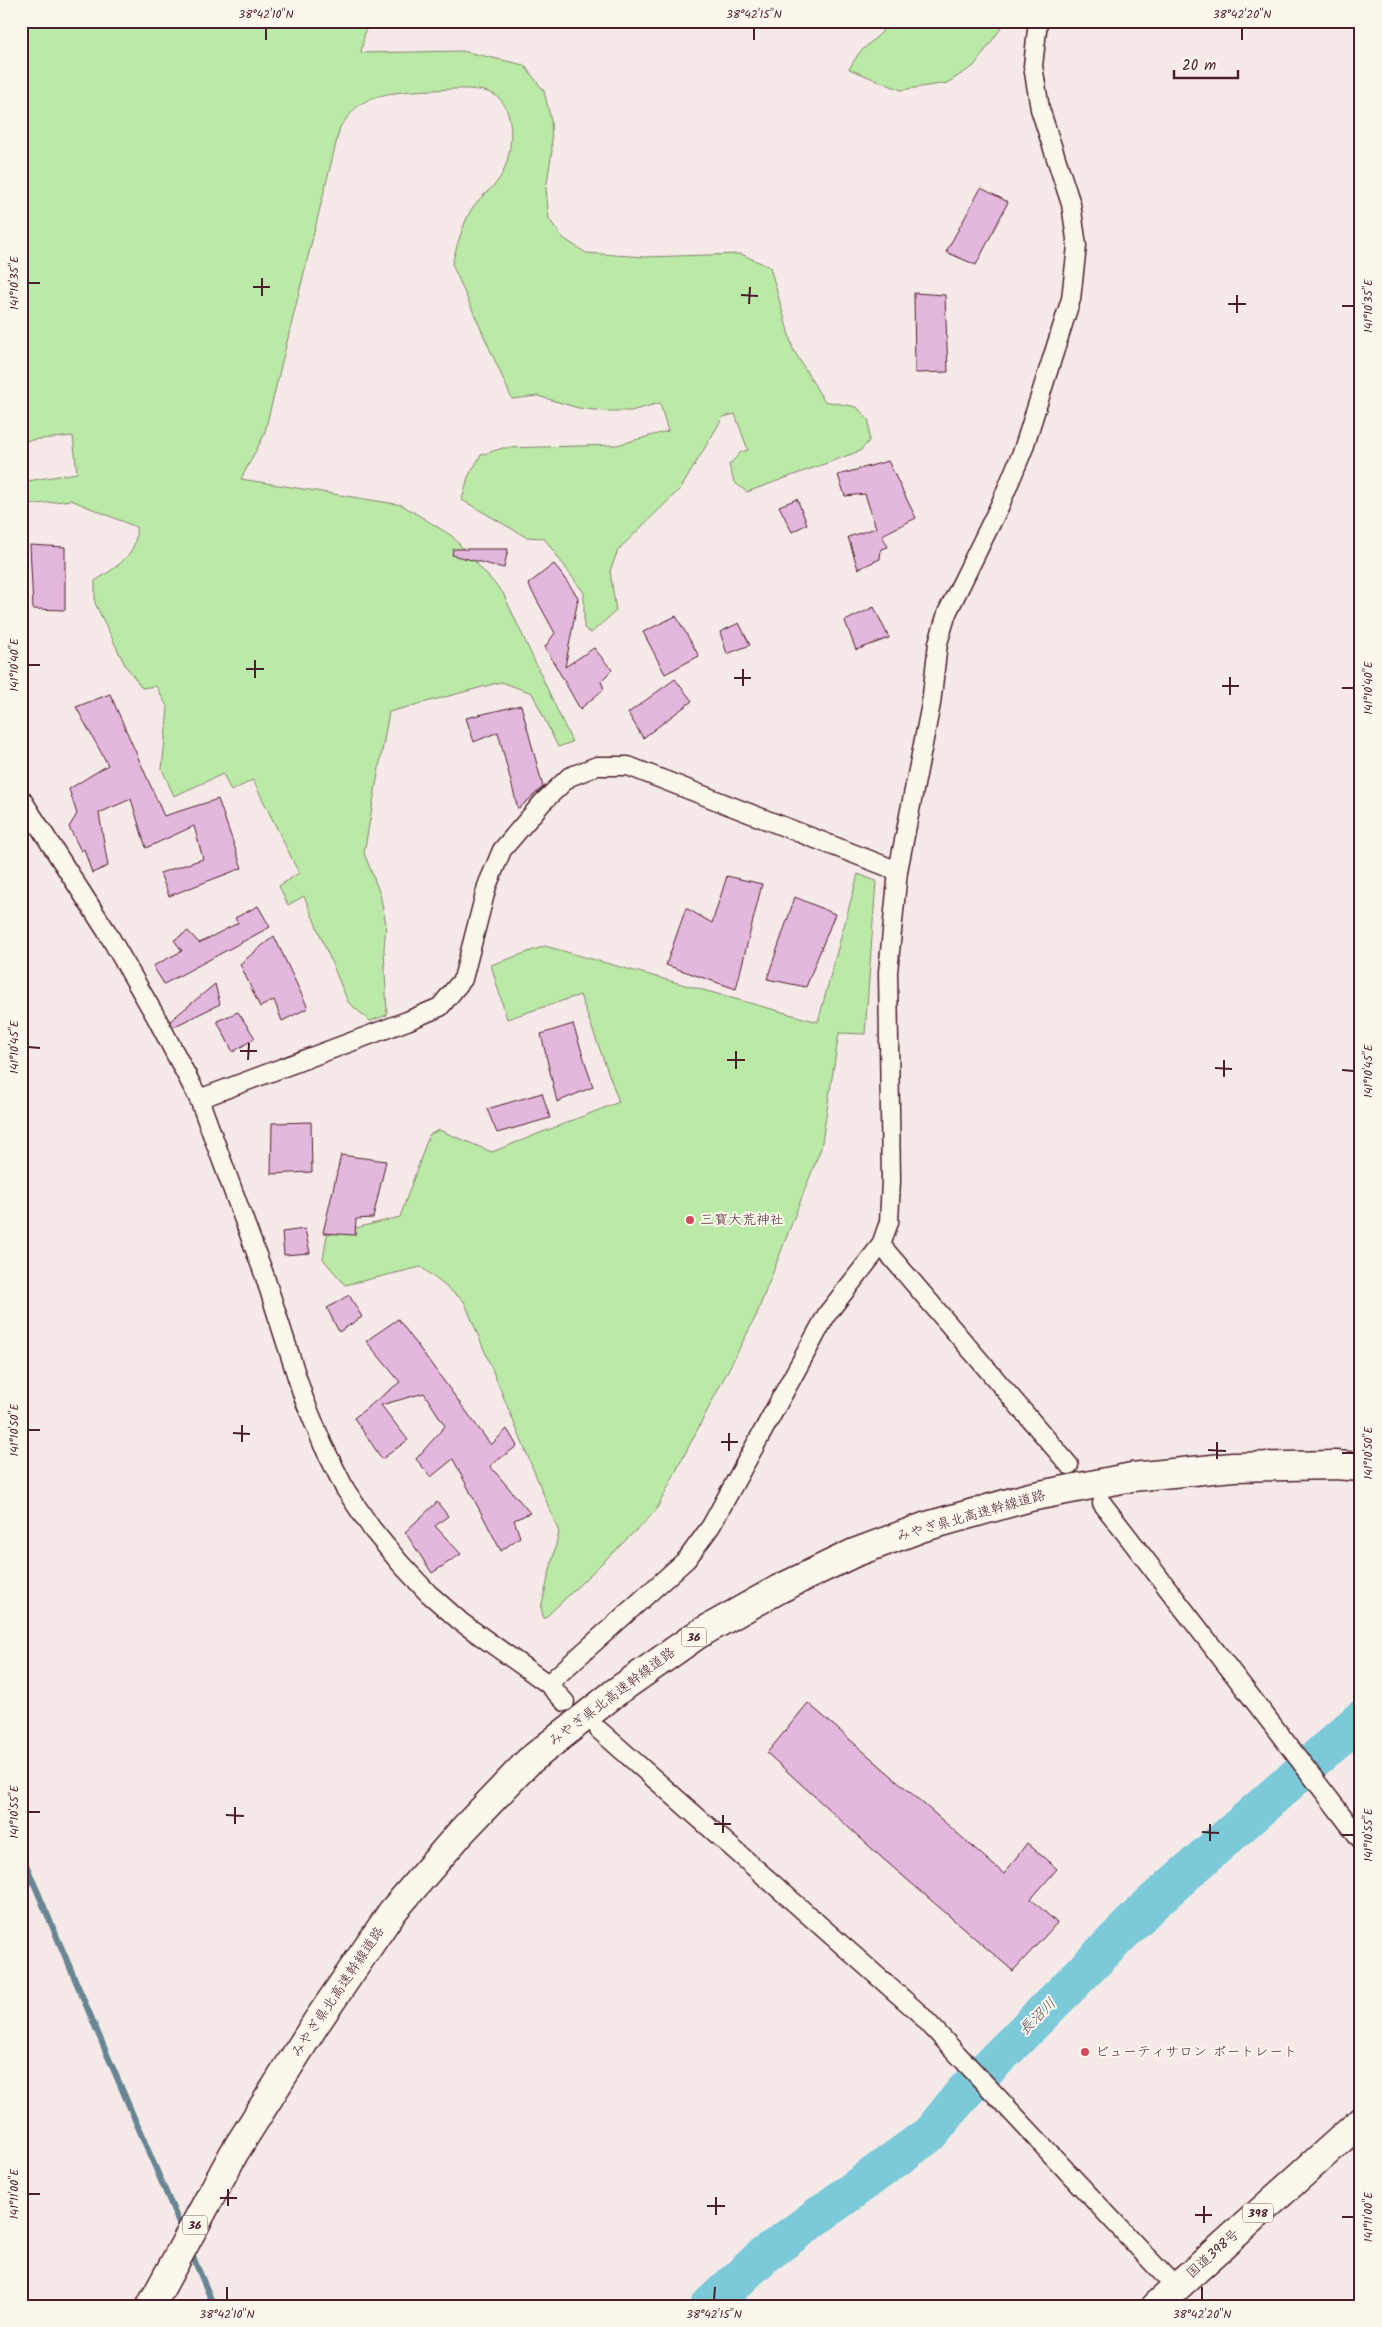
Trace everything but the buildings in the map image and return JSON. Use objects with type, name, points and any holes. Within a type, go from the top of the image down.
[{"type":"main road","name":"みやぎ県北高速幹線道路","points":[[154,2301],[234,2153],[316,2023],[392,1912],[462,1831],[528,1762],[616,1692],[697,1635],[778,1589],[854,1553],[924,1527],[1030,1497],[1132,1477],[1233,1467],[1335,1465],[1361,1467]]},
{"type":"main road","name":"国道398号","points":[[1156,2306],[1361,2121]]},
{"type":"street","points":[[548,1684],[647,1597],[687,1559],[712,1526],[826,1314],[881,1245],[888,1222],[891,1180],[888,972],[898,871],[931,704],[938,643],[944,620],[1000,505],[1023,450],[1072,299],[1076,237],[1071,204],[1040,109],[1033,66],[1038,21]]},
{"type":"street","points":[[199,1099],[407,1022],[440,1007],[463,979],[487,886],[502,850],[542,803],[569,777],[597,766],[628,766],[898,871]]},
{"type":"street","points":[[21,798],[106,932],[156,1017],[199,1099],[264,1274],[304,1399],[323,1445],[345,1489],[372,1529],[400,1564],[428,1593],[461,1622],[548,1684],[566,1702]]},
{"type":"street","points":[[881,1245],[1069,1465]]},
{"type":"street","points":[[1102,1503],[1319,1788],[1361,1840]]},
{"type":"street","points":[[599,1730],[904,1999],[1176,2288]]},
{"type":"green space","points":[[21,21],[367,21],[361,53],[462,51],[524,65],[544,91],[551,120],[552,151],[546,189],[549,219],[563,238],[586,253],[644,257],[741,254],[770,267],[793,349],[824,401],[857,407],[869,421],[869,441],[860,451],[747,492],[734,482],[729,465],[741,452],[748,450],[735,414],[723,417],[681,488],[618,550],[610,571],[616,611],[591,633],[584,628],[584,593],[544,538],[526,537],[462,500],[468,477],[481,455],[503,448],[617,445],[668,431],[660,403],[631,411],[604,411],[578,408],[538,396],[512,399],[452,264],[462,229],[471,210],[497,182],[507,162],[510,148],[510,121],[500,99],[491,93],[470,89],[404,92],[383,95],[364,102],[348,117],[340,127],[264,435],[241,479],[402,505],[452,536],[503,593],[572,742],[558,747],[532,693],[501,682],[389,712],[364,853],[380,894],[386,924],[384,949],[387,1015],[370,1021],[348,1002],[304,896],[288,905],[279,886],[299,873],[253,780],[231,791],[223,774],[174,796],[162,769],[168,708],[156,686],[142,688],[125,665],[95,603],[95,581],[118,565],[130,553],[136,537],[136,527],[71,500],[21,506],[21,482],[77,473],[73,436],[21,441]]},
{"type":"green space","points":[[886,21],[1006,21],[974,66],[947,83],[901,90],[849,69],[859,53],[882,32]]},
{"type":"green space","points":[[858,874],[876,881],[865,1034],[839,1033],[821,1148],[756,1316],[655,1512],[544,1619],[541,1608],[559,1532],[464,1301],[421,1267],[345,1285],[323,1259],[327,1235],[400,1217],[429,1135],[439,1130],[492,1152],[619,1102],[580,995],[507,1019],[491,965],[545,946],[818,1022]]},
{"type":"waterway","name":"長沼川","points":[[709,2306],[762,2257],[931,2133],[964,2092],[1151,1904],[1361,1719]]},
{"type":"waterway","points":[[21,1853],[183,2232]]},
{"type":"waterway","points":[[190,2250],[214,2306]]},
{"type":"place","name":"三寳大荒神社","points":[[690,1220]]},
{"type":"place","name":"ビューティサロン ポートレート","points":[[1085,2052]]}]
